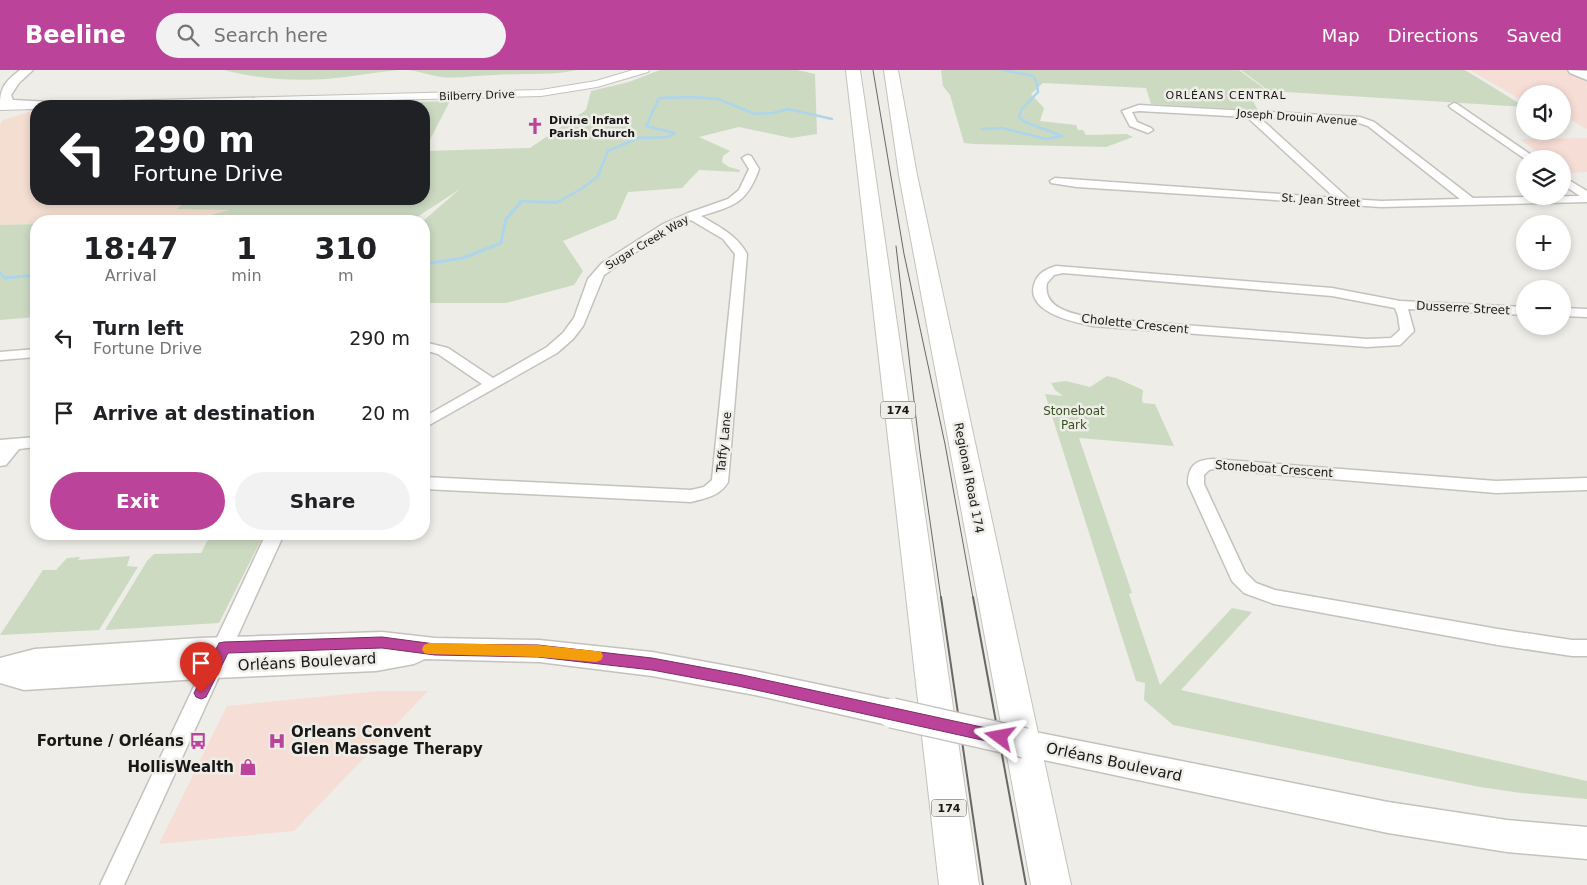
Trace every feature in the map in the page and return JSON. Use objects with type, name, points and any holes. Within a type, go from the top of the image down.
[{"type":"highway","name":"174","points":[[853,70],[959,885]]},
{"type":"highway","name":"Regional Road 174","points":[[891,70],[908,175],[1051,885]]},
{"type":"main road","points":[[1,97],[17,70]]},
{"type":"main road","points":[[1,97],[15,80],[27,70]]},
{"type":"main road","points":[[1575,70],[1587,76]]},
{"type":"main road","points":[[1,97],[8,103],[30,105]]},
{"type":"main road","name":"Orléans Boulevard","points":[[0,671],[24,678],[220,657],[376,660],[435,649],[538,651],[652,664],[755,683],[1077,755],[1364,814],[1442,828],[1509,837],[1587,844]]},
{"type":"street","name":"Bilberry Drive","points":[[292,100],[534,94],[597,84],[644,70]]},
{"type":"street","name":"Bilberry Drive","points":[[1,97],[30,104]]},
{"type":"street","points":[[1454,106],[1519,150]]},
{"type":"street","name":"Joseph Drouin Avenue","points":[[1148,130],[1133,124],[1127,110],[1139,108],[1349,119],[1370,124],[1472,203]]},
{"type":"street","points":[[1250,114],[1345,201]]},
{"type":"street","name":"Sugar Creek Way","points":[[430,420],[552,350],[571,334],[581,316],[594,279],[604,267],[673,224],[692,215],[725,205],[739,197],[745,190],[754,169],[747,158]]},
{"type":"street","name":"St. Jean Street","points":[[1055,181],[1380,204],[1472,203],[1587,198]]},
{"type":"street","points":[[1571,186],[1587,198]]},
{"type":"street","name":"Taffy Lane","points":[[430,483],[691,496],[709,492],[720,482],[741,254],[738,247],[732,242],[692,215]]},
{"type":"street","name":"Cholette Crescent","points":[[1056,270],[1074,270],[1332,292],[1400,305],[1405,316],[1407,331],[1395,342],[1367,343],[1093,322],[1062,314],[1052,309],[1044,303],[1039,295],[1040,282],[1047,273],[1056,270]]},
{"type":"street","name":"Dusserre Street","points":[[1400,305],[1516,311]]},
{"type":"street","points":[[1571,312],[1587,313]]},
{"type":"street","points":[[430,348],[443,351],[492,384]]},
{"type":"street","points":[[0,356],[30,354]]},
{"type":"street","points":[[0,461],[7,445],[30,443]]},
{"type":"street","name":"Stoneboat Crescent","points":[[1587,484],[1496,487],[1213,464],[1204,465],[1196,473],[1196,484],[1238,576],[1250,588],[1274,597],[1507,638],[1572,648],[1587,648]]},
{"type":"street","points":[[112,885],[220,657],[272,540]]},
{"type":"shaded area","points":[[1470,70],[1587,70],[1587,129],[1571,120],[1571,85],[1516,85],[1516,97]]},
{"type":"shaded area","points":[[30,112],[30,205],[239,205],[220,213],[208,215],[30,215],[30,224],[0,225],[0,125],[3,120]]},
{"type":"shaded area","points":[[1571,138],[1587,138],[1587,172],[1571,173],[1571,150],[1534,150],[1520,140],[1571,140]]},
{"type":"shaded area","points":[[380,691],[428,691],[294,831],[159,844],[227,706]]},
{"type":"green space","points":[[224,70],[399,70],[327,79],[301,80],[275,79]]},
{"type":"green space","points":[[407,70],[577,70],[547,74],[505,74],[454,78]]},
{"type":"green space","points":[[660,70],[797,70],[815,74],[817,134],[791,138],[739,127],[699,137],[730,151],[723,156],[722,162],[729,167],[740,170],[739,172],[699,170],[682,188],[628,192],[616,219],[563,241],[583,271],[574,285],[506,303],[430,303],[430,215],[460,189],[420,215],[210,215],[229,210],[177,209],[181,205],[430,205],[430,151],[530,148],[586,110],[591,91],[629,82]]},
{"type":"green space","points":[[941,70],[1239,70],[1273,95],[1249,94],[1258,110],[1151,104],[1146,88],[1043,83],[1031,94],[1044,108],[1040,121],[1076,125],[1078,130],[1083,130],[1086,135],[1127,134],[1133,137],[1106,147],[974,144],[964,143],[950,95],[943,86]]},
{"type":"green space","points":[[1241,70],[1465,70],[1516,101],[1516,106],[1269,91]]},
{"type":"green space","points":[[450,101],[430,139],[430,102]]},
{"type":"green space","points":[[30,224],[30,318],[0,320],[0,225]]},
{"type":"green space","name":"Stoneboat Park","points":[[1107,376],[1143,390],[1143,403],[1155,404],[1174,446],[1079,438],[1132,593],[1129,594],[1160,685],[1232,608],[1252,612],[1181,690],[1587,781],[1587,799],[1480,787],[1173,725],[1144,700],[1145,683],[1136,681],[1045,394],[1063,396],[1055,390],[1051,383],[1066,381],[1090,387]]},
{"type":"green space","points":[[208,540],[261,540],[219,623],[105,630],[147,561],[154,554],[201,553]]},
{"type":"green space","points":[[130,556],[127,566],[138,567],[99,630],[0,635],[43,570],[56,570],[67,558],[80,557],[78,560]]},
{"type":"waterway","points":[[982,129],[1002,128],[1046,139],[1062,136],[1025,122],[1019,117],[1021,110],[1038,92],[1037,83],[1033,76],[1003,70]]},
{"type":"waterway","points":[[519,203],[522,201],[556,203],[583,188],[598,176],[608,151],[638,138],[668,137],[675,133],[646,126],[659,98],[693,97],[718,99],[755,114],[773,113],[788,109],[832,119]]},
{"type":"waterway","points":[[430,263],[463,258],[501,243],[506,219],[521,202]]},
{"type":"waterway","points":[[542,202],[557,202]]},
{"type":"waterway","points":[[0,273],[5,278],[30,276]]},
{"type":"tram line","points":[[873,70],[904,254],[945,444],[973,598]]},
{"type":"tram line","points":[[896,246],[920,452],[941,598]]},
{"type":"tram line","points":[[941,597],[983,885]]},
{"type":"tram line","points":[[973,597],[1026,885]]},
{"type":"slow traffic","points":[[429,649],[538,651],[596,656]]},
{"type":"place","name":"Divine Infant Parish Church","points":[[535,126]]},
{"type":"place","name":"Fortune / Orléans","points":[[198,741]]},
{"type":"place","name":"Orleans Convent Glen Massage Therapy","points":[[277,741]]},
{"type":"place","name":"HollisWealth","points":[[248,767]]},
{"type":"district","name":"ORLÉANS CENTRAL","points":[[1226,95]]},
{"type":"route","points":[[201,693],[224,647],[382,643],[435,649],[538,651],[652,664],[755,683],[1000,737]]}]
